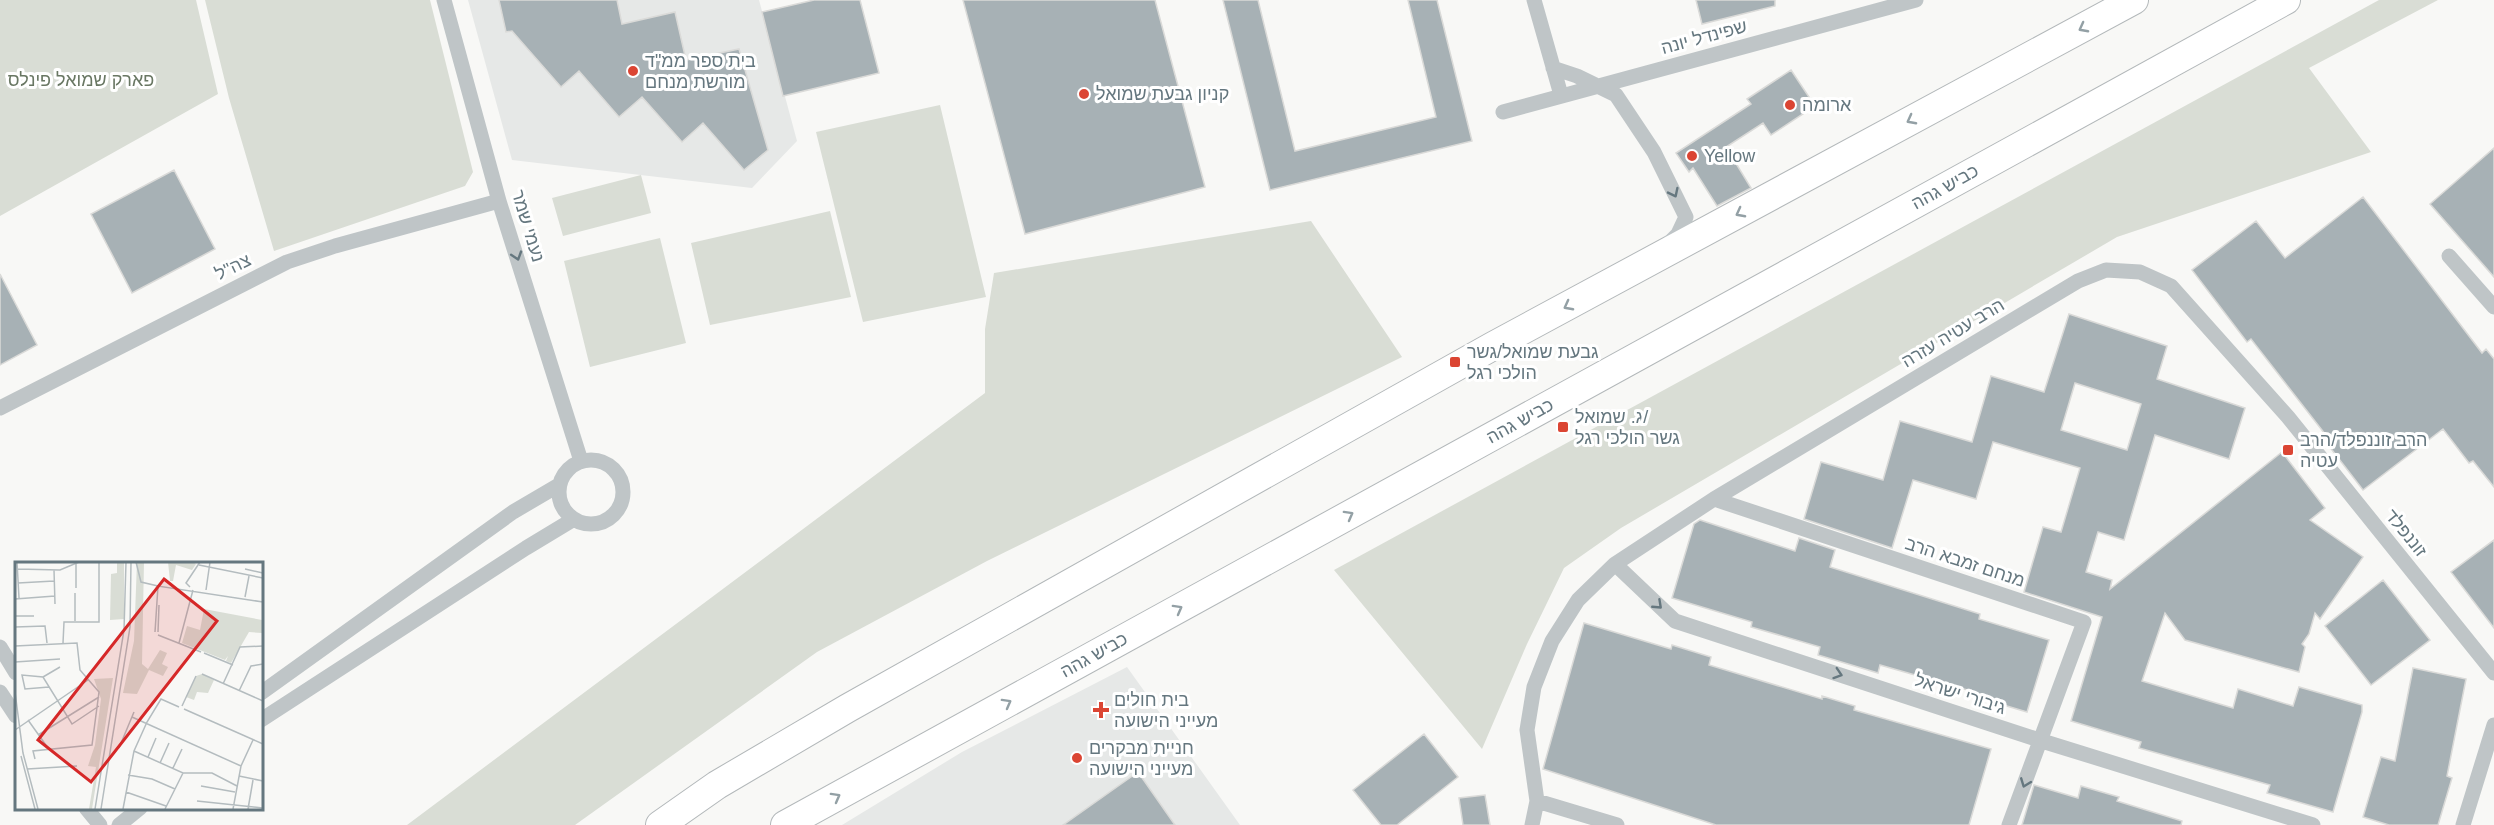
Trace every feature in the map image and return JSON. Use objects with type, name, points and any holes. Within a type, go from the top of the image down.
[{"type":"highway","points":[[660,825],[717,785],[858,702],[1493,345],[2134,0]]},
{"type":"highway","name":"כביש גהה","points":[[785,825],[2286,0]]},
{"type":"street","name":"נעמי שמר","points":[[444,0],[499,201],[581,461]]},
{"type":"street","points":[[1533,0],[1561,95]]},
{"type":"street","name":"שפינדל יונה","points":[[1503,112],[1916,0]]},
{"type":"street","points":[[1553,69],[1616,95],[1647,141],[1686,217],[1678,234],[1652,260]]},
{"type":"street","name":"צה\"ל","points":[[0,408],[287,262],[335,246],[499,201]]},
{"type":"street","points":[[2449,256],[2494,307]]},
{"type":"street","name":"הרב עטיה עזרה","points":[[1532,825],[1537,801],[1527,730],[1534,687],[1552,641],[1578,600],[1615,564],[1714,499],[2078,281],[2106,270],[2140,272],[2171,286],[2288,417]]},
{"type":"street","name":"זוננפלד","points":[[2288,417],[2494,673]]},
{"type":"street","points":[[593,459],[604,462],[615,470],[621,479],[624,495],[618,511],[609,519],[591,525],[569,517],[561,502],[559,485],[564,474],[571,466],[581,461],[593,459]]},
{"type":"street","points":[[262,692],[513,512],[559,485]]},
{"type":"street","name":"מנחם זמבא הרב","points":[[1714,499],[2084,622],[2042,741]]},
{"type":"street","points":[[262,719],[516,554],[574,519]]},
{"type":"street","name":"גיבורי ישראל","points":[[1615,564],[1676,621],[2042,741],[2313,825]]},
{"type":"street","points":[[0,647],[15,671]]},
{"type":"street","points":[[0,692],[15,714]]},
{"type":"street","points":[[2463,825],[2494,725]]},
{"type":"street","points":[[2009,825],[2042,741]]},
{"type":"street","points":[[1537,801],[1617,825]]},
{"type":"shaded area","name":"בית ספר ממ\"ד מורשת מנחם","points":[[468,0],[759,0],[797,141],[752,188],[512,160]]},
{"type":"shaded area","name":"בית חולים מעייני הישועה","points":[[1127,667],[1240,825],[842,825],[962,752]]},
{"type":"green space","name":"פארק שמואל פינלס","points":[[0,0],[196,0],[218,94],[0,216]]},
{"type":"green space","points":[[205,0],[430,0],[473,172],[465,186],[274,251],[229,98]]},
{"type":"green space","points":[[2379,0],[2438,0],[2309,68],[2371,152],[2117,237],[1621,528],[1564,568],[1527,644],[1482,749],[1334,570]]},
{"type":"green space","points":[[940,105],[986,297],[863,322],[816,132]]},
{"type":"green space","points":[[641,175],[651,213],[563,236],[552,198]]},
{"type":"green space","points":[[830,211],[851,297],[710,325],[691,243]]},
{"type":"green space","points":[[1311,221],[1402,357],[987,561],[817,652],[575,825],[407,825],[985,393],[985,329],[994,273]]},
{"type":"green space","points":[[660,238],[686,343],[590,367],[564,261]]},
{"type":"building","points":[[499,0],[617,0],[622,24],[675,12],[686,60],[739,49],[768,150],[744,170],[703,123],[682,142],[642,97],[619,117],[579,71],[561,87],[512,31],[506,32]]},
{"type":"building","points":[[814,0],[860,0],[879,73],[783,96],[762,12]]},
{"type":"building","name":"קניון גבעת שמואל","points":[[963,0],[1155,0],[1205,187],[1025,234]]},
{"type":"building","points":[[1223,0],[1258,0],[1295,151],[1436,117],[1408,0],[1437,0],[1472,141],[1270,190]]},
{"type":"building","points":[[1696,0],[1775,0],[1775,6],[1702,24]]},
{"type":"building","points":[[1791,70],[1815,106],[1771,135],[1763,123],[1726,147],[1751,188],[1717,206],[1693,168],[1689,172],[1676,153],[1751,104],[1747,99]]},
{"type":"building","points":[[2494,148],[2494,277],[2430,204]]},
{"type":"building","points":[[174,170],[215,249],[132,293],[91,214]]},
{"type":"building","points":[[2363,197],[2482,353],[2486,349],[2494,359],[2494,487],[2473,461],[2469,463],[2443,429],[2363,490],[2322,437],[2325,434],[2251,339],[2247,342],[2192,270],[2256,221],[2285,258]]},
{"type":"building","points":[[0,274],[37,345],[0,365]]},
{"type":"building","points":[[2069,314],[2167,346],[2157,379],[2245,408],[2229,459],[2155,435],[2124,540],[2098,532],[2086,572],[2112,580],[2110,589],[2282,452],[2325,508],[2310,520],[2363,557],[2320,619],[2315,613],[2309,634],[2302,644],[2305,647],[2299,672],[2185,640],[2165,613],[2142,681],[2233,708],[2238,689],[2293,706],[2299,687],[2362,705],[2362,712],[2333,812],[2267,793],[2270,785],[2139,748],[2141,742],[2071,721],[2102,617],[2024,592],[2043,527],[2061,532],[2080,468],[1993,442],[1976,499],[1913,480],[1892,548],[1804,519],[1821,462],[1883,480],[1900,421],[1972,442],[1991,376],[2044,392]],"holes":[[[2075,383],[2141,404],[2127,450],[2061,430]]]},
{"type":"building","points":[[1700,520],[1795,551],[1799,538],[1835,550],[1830,567],[1980,614],[1979,619],[2049,640],[2027,712],[1970,695],[1971,691],[1880,665],[1878,673],[1818,655],[1820,647],[1751,627],[1752,622],[1672,598],[1694,524]]},
{"type":"building","points":[[2494,540],[2494,628],[2451,572]]},
{"type":"building","points":[[2383,580],[2430,640],[2371,685],[2325,626]]},
{"type":"building","points":[[1584,623],[1671,649],[1672,645],[1711,657],[1709,665],[1822,699],[1822,696],[1855,706],[1854,710],[1991,749],[1969,825],[1716,825],[1543,769]]},
{"type":"building","points":[[2413,668],[2466,679],[2447,776],[2452,778],[2438,825],[2389,825],[2363,817],[2381,757],[2395,761]]},
{"type":"building","points":[[1424,734],[1458,777],[1397,825],[1381,825],[1353,790]]},
{"type":"building","points":[[1138,772],[1175,825],[1063,825]]},
{"type":"building","points":[[2034,785],[2078,798],[2081,786],[2119,797],[2117,801],[2182,821],[2181,825],[2022,825]]},
{"type":"building","points":[[1485,795],[1490,825],[1463,825],[1459,798]]},
{"type":"place","name":"בית ספר ממ\"ד מורשת מנחם","points":[[633,71]]},
{"type":"place","name":"קניון גבעת שמואל","points":[[1084,94]]},
{"type":"place","name":"ארומה","points":[[1790,105]]},
{"type":"place","name":"Yellow","points":[[1692,156]]},
{"type":"place","name":"גבעת שמואל/גשר הולכי רגל","points":[[1455,362]]},
{"type":"place","name":"ג. שמואל/ גשר הולכי רגל","points":[[1563,427]]},
{"type":"place","name":"הרב זוננפלד/הרב עטיה","points":[[2288,450]]},
{"type":"place","name":"בית חולים מעייני הישועה","points":[[1101,710]]},
{"type":"place","name":"חניית מבקרים מעייני הישועה","points":[[1077,758]]}]
